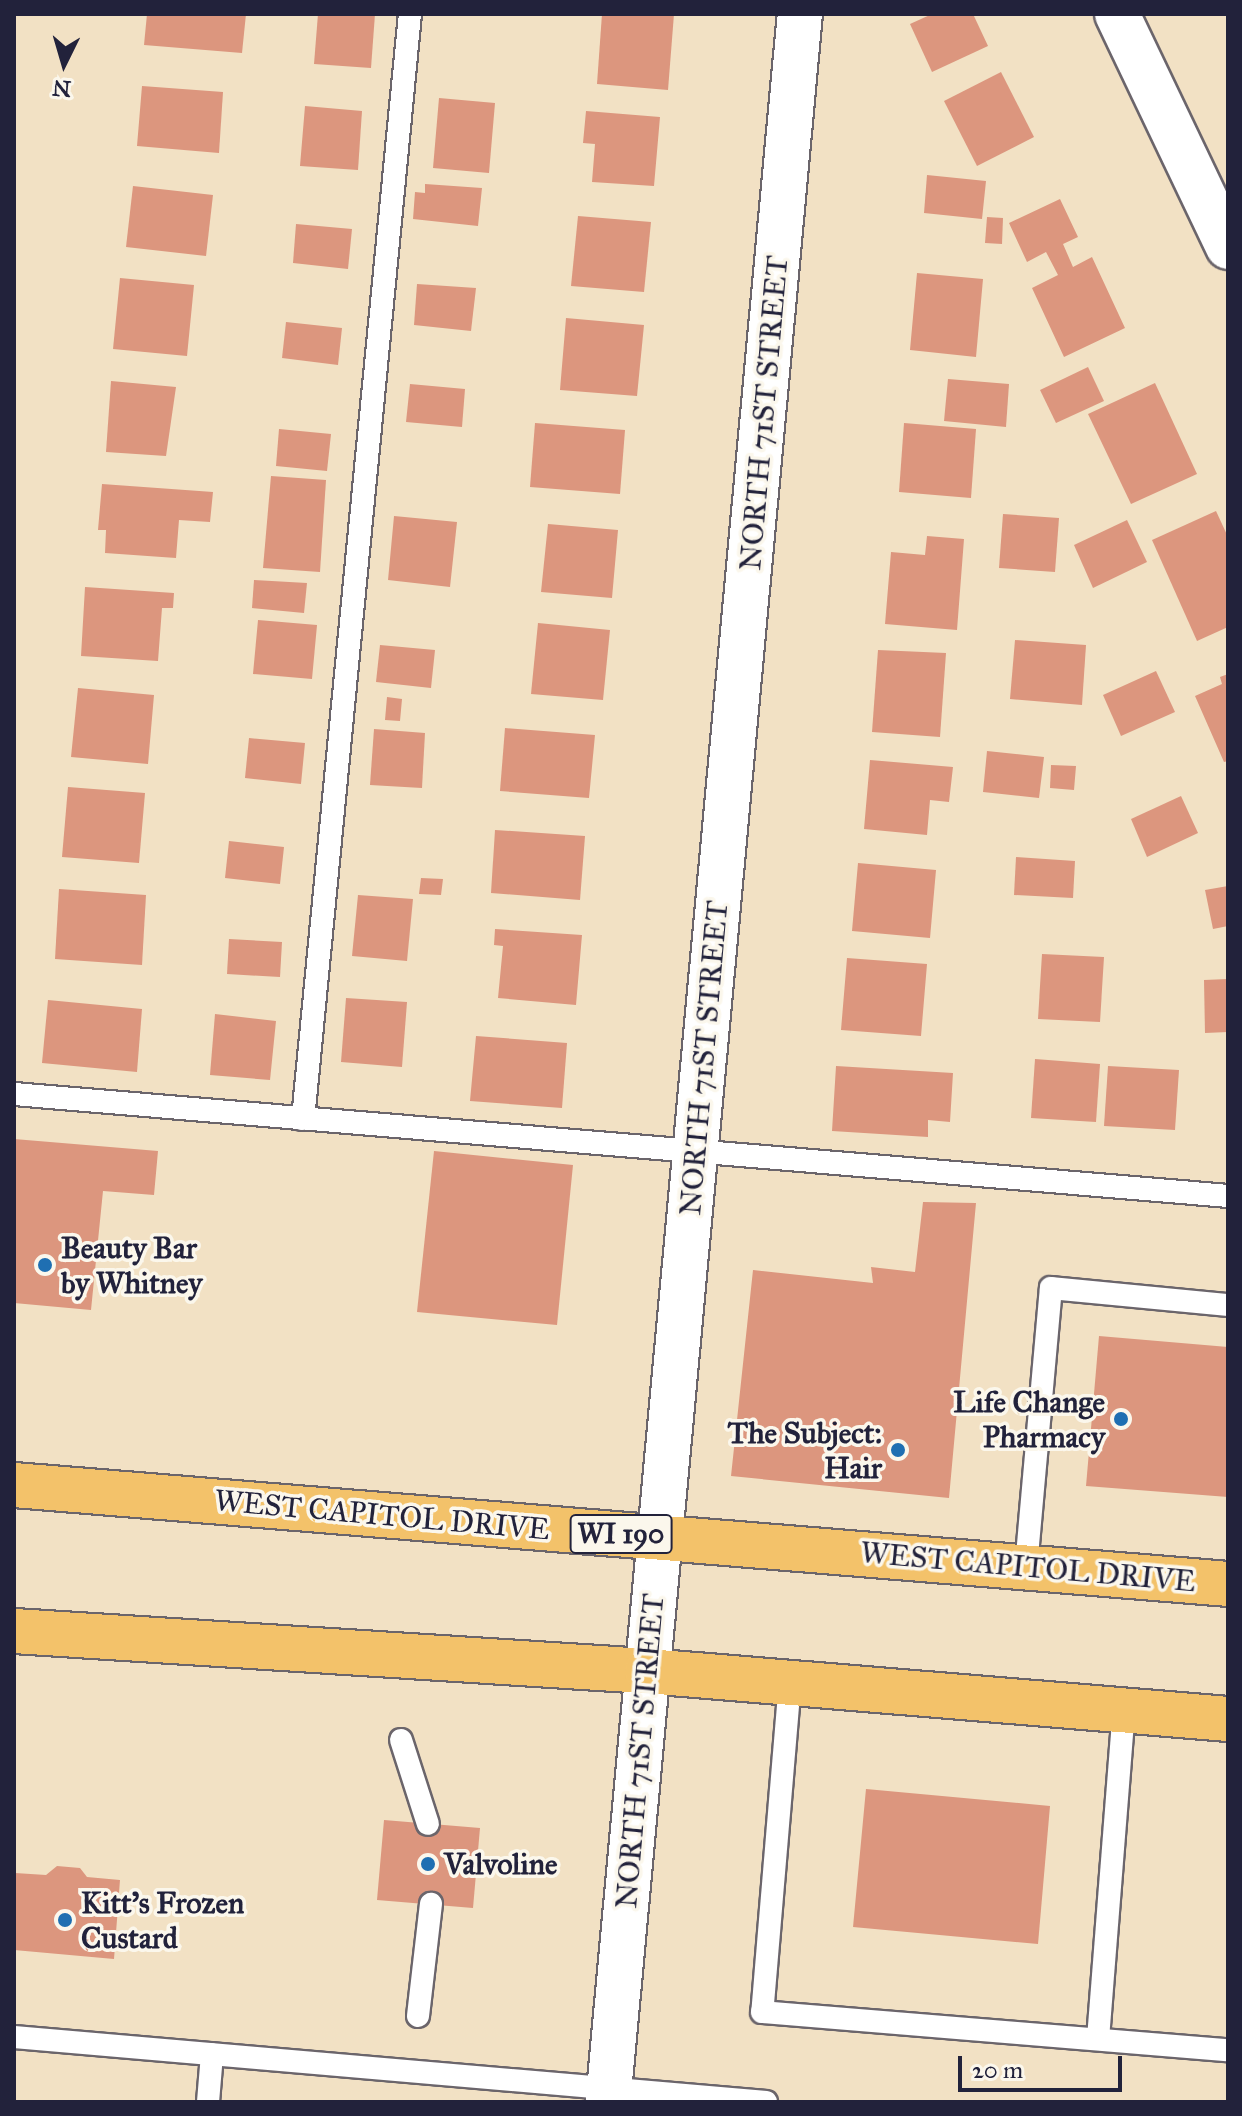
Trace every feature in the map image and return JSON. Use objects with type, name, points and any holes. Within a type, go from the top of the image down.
[{"type":"main road","name":"WEST CAPITOL DRIVE","points":[[14,1485],[1228,1584]]},
{"type":"main road","points":[[14,1631],[647,1671],[1228,1719]]},
{"type":"street","name":"NORTH 71ST STREET","points":[[609,2095],[800,14]]},
{"type":"street","points":[[1117,14],[1228,247]]},
{"type":"lane","points":[[303,1119],[410,14]]},
{"type":"lane","points":[[14,1094],[1228,1196]]},
{"type":"lane","points":[[1026,1567],[1051,1288],[1228,1305]]},
{"type":"lane","points":[[790,1682],[762,2012],[1228,2050]]},
{"type":"lane","points":[[1098,2039],[1124,1711]]},
{"type":"lane","points":[[401,1740],[428,1824]]},
{"type":"lane","points":[[418,2016],[431,1904]]},
{"type":"lane","points":[[14,2037],[609,2095],[766,2102]]},
{"type":"lane","points":[[208,2102],[212,2054]]},
{"type":"building","points":[[147,14],[246,14],[242,53],[144,45]]},
{"type":"building","points":[[318,14],[375,14],[371,68],[314,64]]},
{"type":"building","points":[[602,14],[674,14],[668,90],[597,84]]},
{"type":"building","points":[[932,14],[973,14],[988,46],[932,72],[910,24]]},
{"type":"building","points":[[1001,72],[1034,137],[977,166],[944,101]]},
{"type":"building","points":[[142,86],[223,92],[219,153],[137,146]]},
{"type":"building","points":[[439,98],[495,103],[489,173],[433,168]]},
{"type":"building","points":[[305,106],[362,111],[358,170],[300,166]]},
{"type":"building","points":[[586,111],[660,117],[654,186],[592,182],[595,144],[583,143]]},
{"type":"building","points":[[927,175],[986,181],[982,219],[924,213]]},
{"type":"building","points":[[425,184],[482,188],[478,226],[413,219],[415,192],[425,193]]},
{"type":"building","points":[[133,186],[213,195],[206,256],[126,247]]},
{"type":"building","points":[[1060,199],[1078,237],[1063,244],[1073,267],[1092,257],[1125,328],[1064,357],[1032,288],[1058,275],[1046,252],[1027,262],[1009,223]]},
{"type":"building","points":[[578,216],[651,222],[644,292],[571,286]]},
{"type":"building","points":[[987,217],[1003,218],[1002,244],[985,243]]},
{"type":"building","points":[[296,224],[352,229],[348,269],[293,263]]},
{"type":"building","points":[[917,273],[983,279],[976,357],[910,350]]},
{"type":"building","points":[[120,278],[194,285],[187,356],[113,349]]},
{"type":"building","points":[[417,284],[476,288],[471,331],[414,325]]},
{"type":"building","points":[[566,318],[644,325],[637,396],[560,390]]},
{"type":"building","points":[[286,322],[342,328],[338,365],[282,358]]},
{"type":"building","points":[[1088,367],[1104,401],[1056,423],[1040,390]]},
{"type":"building","points":[[948,379],[1009,384],[1006,427],[944,421]]},
{"type":"building","points":[[111,381],[176,387],[166,456],[106,452]]},
{"type":"building","points":[[1155,383],[1197,474],[1131,504],[1088,414]]},
{"type":"building","points":[[410,384],[465,389],[462,427],[406,422]]},
{"type":"building","points":[[535,423],[625,430],[620,494],[530,487]]},
{"type":"building","points":[[904,423],[976,429],[971,498],[899,492]]},
{"type":"building","points":[[279,429],[331,434],[327,471],[276,466]]},
{"type":"building","points":[[271,476],[326,480],[320,572],[263,568]]},
{"type":"building","points":[[102,484],[213,492],[210,522],[179,520],[176,558],[105,553],[106,530],[98,530]]},
{"type":"building","points":[[1216,511],[1228,537],[1228,627],[1197,641],[1152,540]]},
{"type":"building","points":[[1003,514],[1059,518],[1055,572],[999,568]]},
{"type":"building","points":[[394,516],[457,522],[450,587],[388,580]]},
{"type":"building","points":[[1127,520],[1147,562],[1093,588],[1074,545]]},
{"type":"building","points":[[548,524],[618,530],[612,598],[541,592]]},
{"type":"building","points":[[927,536],[964,539],[957,630],[885,624],[891,552],[925,555]]},
{"type":"building","points":[[254,580],[307,583],[304,613],[252,608]]},
{"type":"building","points":[[85,587],[174,593],[173,608],[162,608],[158,661],[81,656]]},
{"type":"building","points":[[258,620],[317,625],[312,679],[253,674]]},
{"type":"building","points":[[538,623],[610,630],[603,700],[531,694]]},
{"type":"building","points":[[1015,640],[1086,645],[1082,705],[1010,699]]},
{"type":"building","points":[[380,645],[435,650],[431,688],[376,682]]},
{"type":"building","points":[[878,650],[946,653],[940,737],[872,732]]},
{"type":"building","points":[[1156,671],[1175,712],[1121,736],[1103,695]]},
{"type":"building","points":[[1228,674],[1228,761],[1224,762],[1195,696],[1222,684],[1220,677]]},
{"type":"building","points":[[78,688],[154,695],[148,764],[71,757]]},
{"type":"building","points":[[387,697],[402,699],[400,721],[385,720]]},
{"type":"building","points":[[505,728],[595,735],[589,798],[500,791]]},
{"type":"building","points":[[374,729],[425,733],[422,788],[370,785]]},
{"type":"building","points":[[249,738],[305,743],[301,784],[245,778]]},
{"type":"building","points":[[987,751],[1044,757],[1039,798],[983,792]]},
{"type":"building","points":[[870,760],[953,767],[949,802],[930,800],[927,835],[864,829]]},
{"type":"building","points":[[1051,765],[1076,766],[1074,790],[1050,788]]},
{"type":"building","points":[[68,787],[145,793],[139,863],[62,857]]},
{"type":"building","points":[[1181,796],[1198,833],[1147,857],[1131,819]]},
{"type":"building","points":[[495,830],[585,836],[580,900],[491,893]]},
{"type":"building","points":[[229,841],[284,847],[280,884],[225,878]]},
{"type":"building","points":[[1016,857],[1075,861],[1073,898],[1014,895]]},
{"type":"building","points":[[858,863],[936,870],[930,938],[852,931]]},
{"type":"building","points":[[421,878],[443,879],[441,895],[419,894]]},
{"type":"building","points":[[1228,886],[1228,926],[1213,929],[1205,890]]},
{"type":"building","points":[[59,889],[146,895],[142,965],[55,959]]},
{"type":"building","points":[[358,895],[413,899],[407,961],[352,956]]},
{"type":"building","points":[[495,929],[582,935],[576,1005],[498,998],[503,946],[494,945]]},
{"type":"building","points":[[229,939],[282,942],[280,977],[227,974]]},
{"type":"building","points":[[1042,954],[1104,957],[1100,1022],[1038,1019]]},
{"type":"building","points":[[847,958],[927,964],[921,1036],[841,1030]]},
{"type":"building","points":[[1228,979],[1228,1032],[1205,1033],[1204,980]]},
{"type":"building","points":[[346,998],[407,1002],[402,1067],[341,1062]]},
{"type":"building","points":[[48,1000],[142,1009],[137,1072],[42,1063]]},
{"type":"building","points":[[215,1014],[276,1021],[270,1080],[210,1075]]},
{"type":"building","points":[[476,1036],[567,1043],[562,1108],[470,1101]]},
{"type":"building","points":[[1035,1059],[1100,1064],[1096,1122],[1031,1118]]},
{"type":"building","points":[[836,1066],[953,1073],[950,1122],[928,1120],[928,1137],[832,1131]]},
{"type":"building","points":[[1108,1066],[1179,1070],[1175,1130],[1104,1126]]},
{"type":"building","points":[[14,1139],[158,1151],[154,1195],[103,1191],[91,1310],[14,1303]]},
{"type":"building","points":[[434,1151],[573,1165],[557,1325],[417,1312]]},
{"type":"building","points":[[923,1202],[976,1203],[949,1498],[731,1476],[753,1270],[873,1283],[871,1267],[915,1272]]},
{"type":"building","points":[[1099,1336],[1228,1347],[1228,1497],[1086,1486]]},
{"type":"building","points":[[866,1789],[1050,1806],[1038,1944],[853,1927]]},
{"type":"building","name":"Valvoline","points":[[384,1820],[480,1828],[473,1908],[377,1900]]},
{"type":"building","name":"Kitt's Frozen Custard","points":[[57,1866],[80,1868],[87,1877],[120,1880],[114,1959],[14,1950],[15,1873],[46,1875]]},
{"type":"place","name":"Beauty Bar by Whitney","points":[[45,1265]]},
{"type":"place","name":"Life Change Pharmacy","points":[[1121,1419]]},
{"type":"place","name":"The Subject: Hair","points":[[898,1450]]},
{"type":"place","name":"Valvoline","points":[[428,1864]]},
{"type":"place","name":"Kitt's Frozen Custard","points":[[65,1920]]}]
